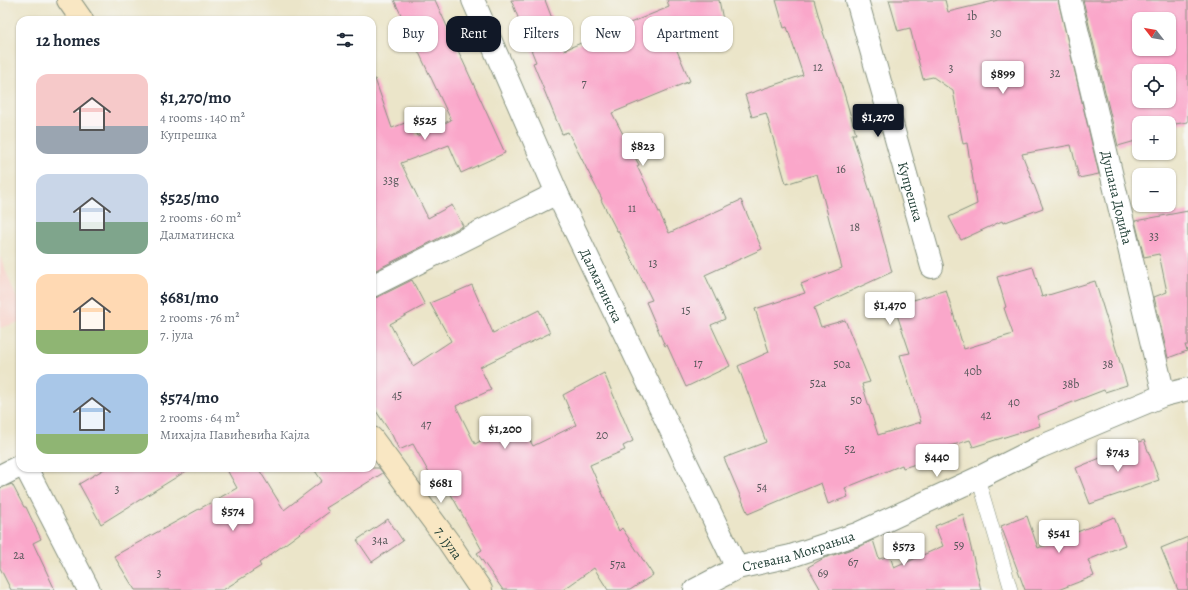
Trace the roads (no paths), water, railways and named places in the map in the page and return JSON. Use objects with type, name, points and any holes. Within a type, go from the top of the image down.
[{"type":"main road","points":[[68,0],[79,16]]},
{"type":"main road","name":"7. јула","points":[[376,443],[448,541],[481,590]]},
{"type":"street","name":"Далматинска","points":[[473,0],[557,193],[737,568]]},
{"type":"street","name":"Купрешка","points":[[857,0],[932,267]]},
{"type":"street","name":"Душана Додића","points":[[1070,0],[1164,395]]},
{"type":"street","points":[[376,284],[557,193]]},
{"type":"street","name":"Стевана Мокрањца","points":[[695,590],[737,568],[791,556],[857,534],[978,478],[1040,447],[1164,395],[1188,389]]},
{"type":"street","points":[[0,476],[16,468]]},
{"type":"street","points":[[28,472],[89,590]]},
{"type":"lane","points":[[978,478],[1010,590]]}]
